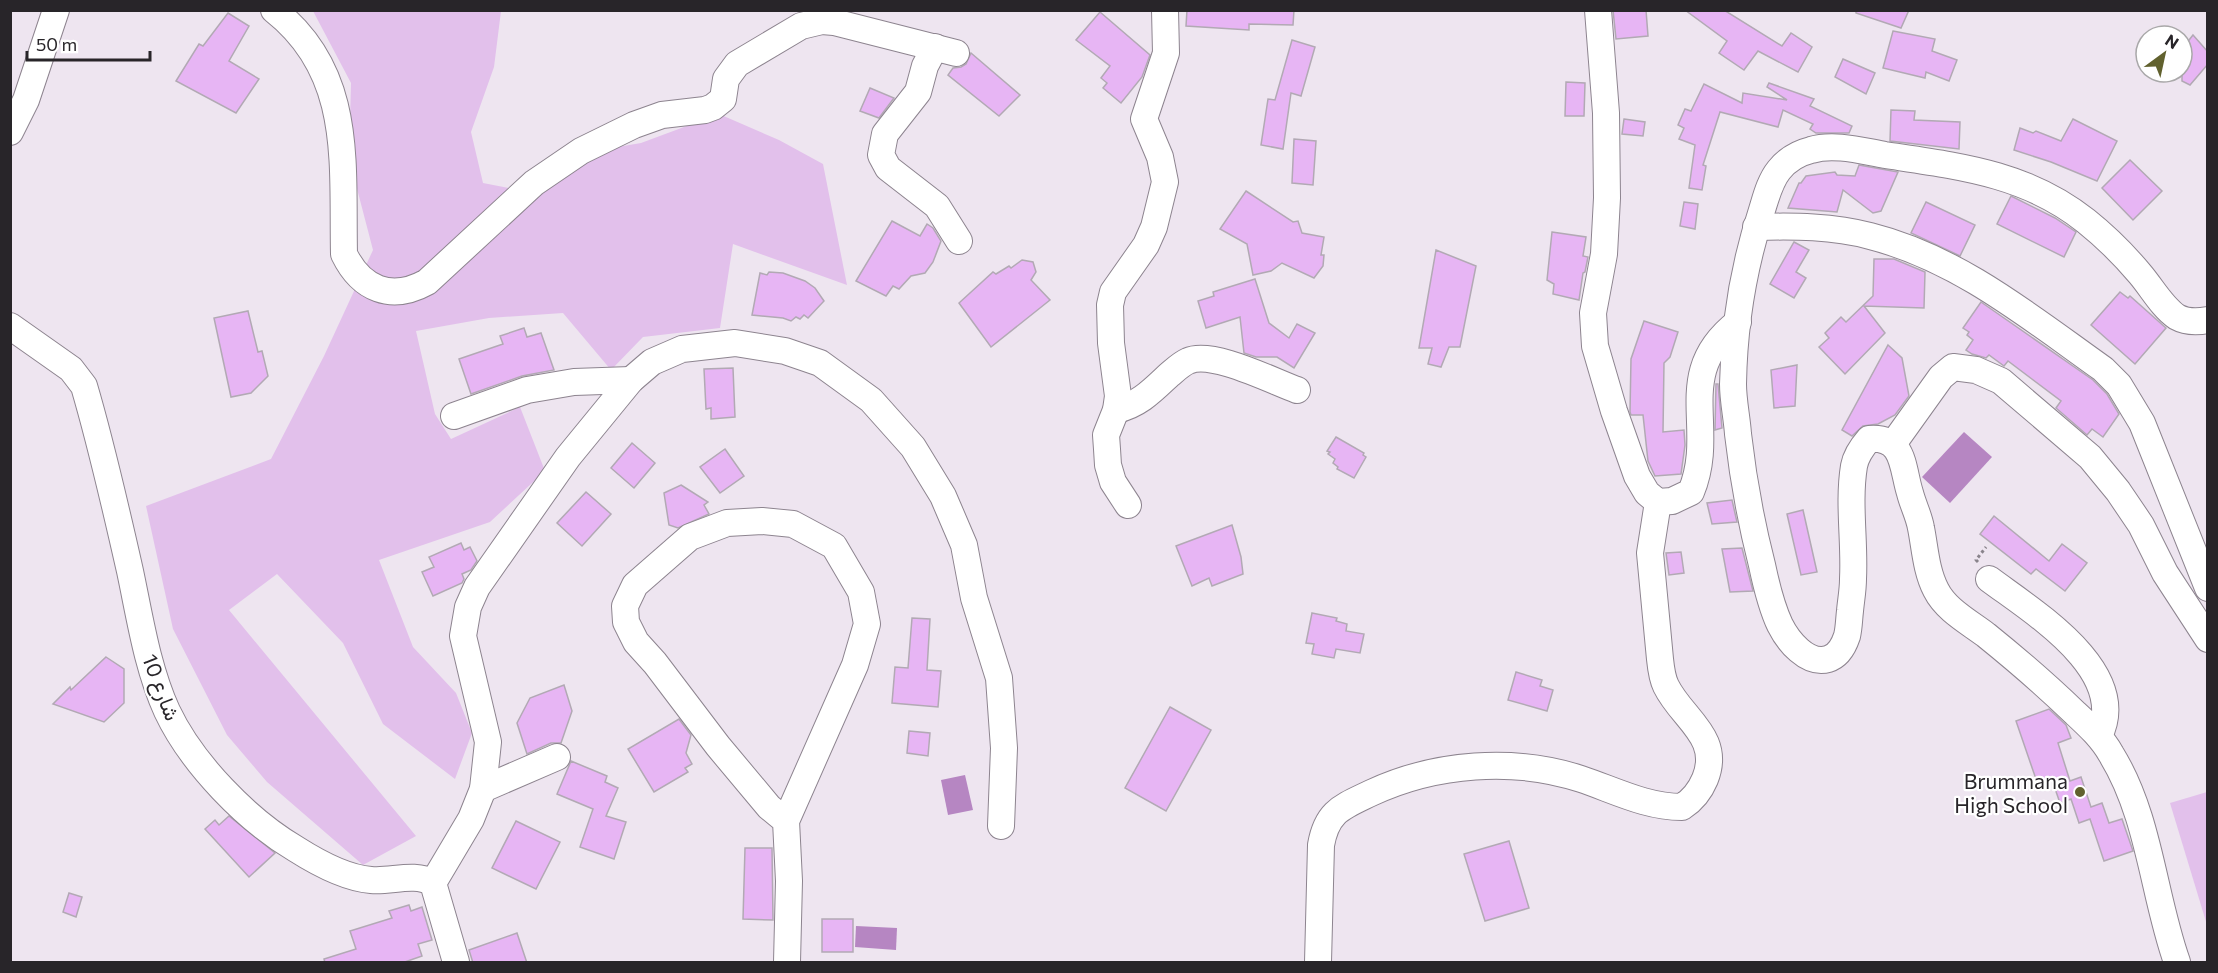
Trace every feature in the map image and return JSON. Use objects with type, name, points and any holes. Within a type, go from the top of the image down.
[{"type":"street","points":[[10,132],[26,100],[56,10]]},
{"type":"street","points":[[274,10],[297,32],[312,51],[332,92],[342,137],[344,254],[351,268],[364,281],[381,290],[410,290],[427,282],[534,183],[581,151],[607,137],[662,115],[713,107],[723,99],[726,79],[737,64],[801,26],[822,21],[945,50],[925,66],[918,92],[885,134],[881,155],[888,168],[937,206],[958,241]]},
{"type":"street","points":[[1128,505],[1113,482],[1108,465],[1106,435],[1116,410],[1118,396],[1111,343],[1110,305],[1113,292],[1150,236],[1165,182],[1160,158],[1144,119],[1166,53],[1165,10]]},
{"type":"street","points":[[1598,10],[1606,113],[1608,198],[1604,254],[1593,313],[1595,346],[1626,448],[1637,476],[1647,493],[1658,502],[1672,501],[1691,492],[1701,454],[1700,385],[1703,366],[1711,349],[1723,333],[1738,322]]},
{"type":"street","points":[[2175,961],[2134,804],[2124,777],[2099,736],[2016,660],[1965,620],[1937,592],[1930,575],[1920,524],[1901,456],[1893,444],[1882,438],[1869,439],[1860,450],[1854,464],[1853,579],[1847,636],[1840,651],[1832,658],[1823,660],[1812,658],[1801,652],[1790,641],[1780,624],[1765,580],[1750,520],[1733,386],[1738,322],[1746,268],[1756,227],[1778,171],[1800,153],[1814,149],[1840,148],[1960,166],[1994,173],[2015,181],[2056,201],[2085,220],[2139,272],[2170,311],[2180,319],[2193,322],[2208,320]]},
{"type":"street","points":[[1756,227],[1803,226],[1870,236],[1946,264],[1990,289],[2103,369],[2120,385],[2138,415],[2208,588]]},
{"type":"street","name":"شارع 10","points":[[10,326],[71,369],[84,386],[118,516],[141,629],[155,676],[168,712],[208,774],[267,830],[324,865],[345,874],[371,880],[415,878],[434,883]]},
{"type":"street","points":[[456,963],[434,883],[471,819],[483,789],[488,742],[463,636],[468,607],[477,587],[568,457],[631,380],[652,362],[682,349],[735,343],[785,351],[820,363],[871,400],[913,447],[943,496],[964,545],[974,598],[999,678],[1004,748],[1001,826]]},
{"type":"street","points":[[1116,410],[1128,407],[1145,398],[1175,369],[1189,360],[1206,358],[1229,364],[1297,390]]},
{"type":"street","points":[[1893,444],[1921,402],[1941,377],[1953,367],[1976,370],[2001,381],[2090,457],[2118,491],[2141,525],[2165,573],[2208,639]]},
{"type":"street","points":[[454,416],[527,390],[574,382],[631,380]]},
{"type":"street","points":[[1318,963],[1323,832],[1329,818],[1341,807],[1377,790],[1410,777],[1450,769],[1485,766],[1543,769],[1580,778],[1643,802],[1673,807],[1682,807],[1697,794],[1710,765],[1710,755],[1704,739],[1667,689],[1662,676],[1650,553],[1658,502]]},
{"type":"street","points":[[786,820],[769,807],[718,746],[655,663],[636,642],[626,622],[625,606],[635,585],[690,537],[727,523],[762,521],[793,524],[834,546],[861,592],[867,624],[855,665],[786,820],[789,881],[787,963]]},
{"type":"street","points":[[1983,569],[2078,650],[2089,664],[2100,686],[2107,708],[2105,723],[2099,736]]},
{"type":"street","points":[[483,789],[557,757]]},
{"type":"path","points":[[1983,569],[1986,547]]},
{"type":"shaded area","points":[[313,11],[501,11],[494,67],[471,132],[483,183],[540,194],[559,157],[641,143],[719,114],[779,140],[823,164],[847,285],[733,244],[720,328],[643,337],[611,370],[563,313],[489,318],[416,331],[435,414],[451,439],[520,407],[545,471],[490,522],[379,560],[413,647],[456,693],[472,733],[455,779],[383,724],[343,643],[277,574],[229,610],[416,836],[363,865],[267,782],[227,735],[173,629],[146,506],[271,459],[324,356],[373,250],[349,158],[351,83]]},
{"type":"shaded area","points":[[1964,432],[1992,457],[1950,503],[1922,477]]},
{"type":"shaded area","points":[[965,775],[973,810],[948,815],[941,780]]},
{"type":"shaded area","points":[[2208,792],[2207,925],[2170,803]]},
{"type":"shaded area","points":[[856,926],[897,928],[896,950],[855,947]]},
{"type":"building","points":[[1187,10],[1294,10],[1293,25],[1249,24],[1249,30],[1186,26]]},
{"type":"building","points":[[1613,10],[1646,10],[1648,36],[1616,39]]},
{"type":"building","points":[[1685,10],[1724,10],[1782,46],[1791,33],[1812,47],[1798,72],[1758,51],[1744,70],[1719,53],[1727,41]]},
{"type":"building","points":[[1856,10],[1909,10],[1901,28],[1856,13]]},
{"type":"building","points":[[1100,12],[1150,55],[1142,77],[1121,103],[1103,88],[1107,83],[1101,78],[1110,66],[1076,40]]},
{"type":"building","points":[[228,13],[249,26],[229,61],[259,79],[236,113],[176,81],[199,44],[203,46]]},
{"type":"building","points":[[1893,31],[1935,39],[1932,51],[1957,60],[1949,81],[1926,72],[1925,78],[1883,68]]},
{"type":"building","points":[[2194,36],[2208,52],[2208,64],[2194,80]]},
{"type":"building","points":[[1292,40],[1315,47],[1301,96],[1291,93],[1283,149],[1261,145],[1268,99],[1275,100]]},
{"type":"building","points":[[971,53],[1020,95],[999,116],[948,75],[953,68],[966,64]]},
{"type":"building","points":[[1843,59],[1875,73],[1866,94],[1835,77]]},
{"type":"building","points":[[1566,82],[1585,83],[1584,116],[1565,116]]},
{"type":"building","points":[[1769,83],[1814,99],[1810,106],[1852,126],[1849,133],[1816,133],[1810,129],[1813,124],[1783,110],[1778,127],[1720,112],[1703,165],[1706,166],[1702,190],[1689,188],[1695,145],[1679,139],[1684,128],[1678,125],[1685,109],[1691,111],[1704,84],[1742,103],[1743,93],[1787,100],[1767,87]]},
{"type":"building","points":[[870,88],[894,98],[879,118],[860,111]]},
{"type":"building","points":[[1891,110],[1915,111],[1914,120],[1960,122],[1959,149],[1890,141]]},
{"type":"building","points":[[1624,119],[1645,122],[1643,136],[1622,134]]},
{"type":"building","points":[[2073,119],[2117,141],[2097,181],[2014,150],[2020,128],[2033,133],[2036,131],[2061,141]]},
{"type":"building","points":[[1294,139],[1316,141],[1313,185],[1292,183]]},
{"type":"building","points":[[2130,160],[2162,191],[2133,220],[2102,188]]},
{"type":"building","points":[[1859,165],[1898,172],[1881,211],[1873,213],[1843,190],[1837,212],[1788,208],[1799,183],[1806,176],[1835,172],[1837,175],[1855,176]]},
{"type":"building","points":[[1246,191],[1293,222],[1298,221],[1302,233],[1324,237],[1321,255],[1324,255],[1323,266],[1314,278],[1282,263],[1271,271],[1253,275],[1247,244],[1220,229]]},
{"type":"building","points":[[2011,196],[2055,218],[2076,232],[2064,257],[1997,224]]},
{"type":"building","points":[[1684,202],[1698,204],[1695,229],[1680,226]]},
{"type":"building","points":[[1926,202],[1975,225],[1960,256],[1911,233]]},
{"type":"building","points":[[892,221],[920,236],[927,224],[933,228],[941,241],[933,262],[925,273],[911,276],[899,289],[893,286],[886,296],[856,281]]},
{"type":"building","points":[[1552,232],[1586,237],[1583,256],[1588,257],[1579,300],[1553,294],[1554,284],[1547,280]]},
{"type":"building","points":[[1794,242],[1809,250],[1796,272],[1806,278],[1794,298],[1770,284]]},
{"type":"building","points":[[1436,250],[1476,266],[1460,347],[1449,347],[1441,367],[1428,364],[1432,348],[1419,348]]},
{"type":"building","points":[[1874,259],[1894,259],[1925,272],[1924,308],[1864,306],[1885,333],[1845,374],[1819,347],[1829,338],[1825,333],[1841,317],[1846,322],[1873,296]]},
{"type":"building","points":[[1022,260],[1033,262],[1036,272],[1031,280],[1050,300],[991,347],[959,303],[993,272],[996,274],[1009,266],[1011,268]]},
{"type":"building","points":[[769,272],[783,273],[805,281],[815,288],[824,301],[808,318],[804,315],[800,319],[796,317],[791,321],[752,315],[760,273],[767,275]]},
{"type":"building","points":[[1255,279],[1269,323],[1289,338],[1297,324],[1315,333],[1294,368],[1277,357],[1256,357],[1244,353],[1240,317],[1206,328],[1198,301],[1214,296],[1213,292]]},
{"type":"building","points":[[2120,292],[2128,298],[2130,296],[2166,328],[2135,364],[2091,325]]},
{"type":"building","points":[[1981,302],[2093,380],[2107,394],[2119,414],[2103,437],[2092,429],[2087,435],[2056,408],[2061,401],[2008,361],[2004,366],[1989,355],[1986,358],[1966,350],[1973,340],[1967,335],[1969,332],[1963,328]]},
{"type":"building","points":[[248,311],[258,352],[262,351],[268,376],[251,393],[231,397],[214,318]]},
{"type":"building","points":[[1644,321],[1678,332],[1670,357],[1664,363],[1663,432],[1684,430],[1685,445],[1681,474],[1655,476],[1648,461],[1643,415],[1631,415],[1630,412],[1631,359]]},
{"type":"building","points":[[524,328],[527,337],[541,333],[554,370],[522,376],[471,394],[459,359],[503,344],[500,336]]},
{"type":"building","points":[[1888,345],[1902,358],[1909,396],[1895,415],[1878,424],[1863,426],[1852,436],[1842,430]]},
{"type":"building","points":[[1797,365],[1795,406],[1774,408],[1771,370]]},
{"type":"building","points":[[733,368],[735,417],[711,419],[711,408],[706,409],[704,369]]},
{"type":"building","points":[[1716,384],[1718,384],[1722,428],[1715,430]]},
{"type":"building","points":[[1336,437],[1364,453],[1366,457],[1354,478],[1337,469],[1338,467],[1333,463],[1335,459],[1328,454],[1330,452],[1327,451]]},
{"type":"building","points":[[632,443],[655,463],[634,488],[611,468]]},
{"type":"building","points":[[725,449],[744,476],[720,493],[700,467]]},
{"type":"building","points":[[681,485],[708,502],[704,505],[709,514],[678,528],[669,525],[664,493]]},
{"type":"building","points":[[586,492],[611,514],[582,546],[557,523]]},
{"type":"building","points":[[1732,500],[1737,522],[1712,524],[1707,503]]},
{"type":"building","points":[[1803,510],[1817,572],[1801,575],[1787,514]]},
{"type":"building","points":[[1994,516],[2049,561],[2062,544],[2087,563],[2065,591],[2036,569],[2031,574],[1980,534]]},
{"type":"building","points":[[1232,525],[1243,574],[1212,586],[1209,578],[1192,586],[1176,546]]},
{"type":"building","points":[[461,543],[464,550],[470,547],[477,561],[471,570],[462,574],[464,579],[462,583],[433,596],[422,572],[434,567],[429,557]]},
{"type":"building","points":[[1742,548],[1753,591],[1730,592],[1722,549]]},
{"type":"building","points":[[1681,552],[1684,573],[1669,575],[1666,553]]},
{"type":"building","points":[[1312,613],[1337,618],[1336,621],[1347,624],[1346,631],[1364,634],[1360,653],[1336,649],[1334,658],[1312,654],[1314,644],[1306,643]]},
{"type":"building","points":[[912,618],[930,619],[927,670],[941,671],[938,707],[892,703],[895,667],[908,668]]},
{"type":"building","points":[[106,657],[124,669],[124,703],[104,722],[53,704],[70,687],[71,690]]},
{"type":"building","points":[[1516,672],[1542,680],[1540,686],[1553,690],[1547,711],[1508,700]]},
{"type":"building","points":[[564,685],[572,711],[561,743],[551,743],[527,754],[517,723],[530,698]]},
{"type":"building","points":[[1170,707],[1211,730],[1166,811],[1125,788]]},
{"type":"building","points":[[2049,709],[2066,725],[2071,738],[2058,743],[2070,781],[2081,777],[2091,807],[2102,803],[2109,823],[2122,819],[2133,851],[2104,861],[2090,819],[2079,823],[2071,799],[2060,803],[2052,780],[2038,785],[2016,721]]},
{"type":"building","points":[[679,719],[691,735],[686,753],[692,764],[685,768],[688,772],[654,792],[628,749]]},
{"type":"building","points":[[909,731],[930,733],[928,756],[907,753]]},
{"type":"building","points":[[571,761],[607,776],[605,782],[618,788],[606,816],[626,822],[614,859],[580,847],[593,809],[557,794]]},
{"type":"building","points":[[229,816],[275,853],[249,877],[205,829],[215,820],[219,825]]},
{"type":"building","points":[[516,821],[560,842],[536,889],[492,868]]},
{"type":"building","points":[[1509,841],[1529,908],[1485,921],[1464,854]]},
{"type":"building","points":[[745,848],[772,848],[773,920],[743,919]]},
{"type":"building","points":[[69,893],[82,897],[76,917],[63,912]]},
{"type":"building","points":[[409,905],[411,911],[422,907],[432,940],[418,944],[422,956],[402,963],[325,963],[324,959],[356,949],[350,931],[392,918],[389,911]]},
{"type":"building","points":[[822,919],[853,919],[853,952],[822,952]]},
{"type":"building","points":[[517,933],[527,963],[473,963],[469,950]]},
{"type":"place","name":"Brummana High School","points":[[2080,792]]}]
